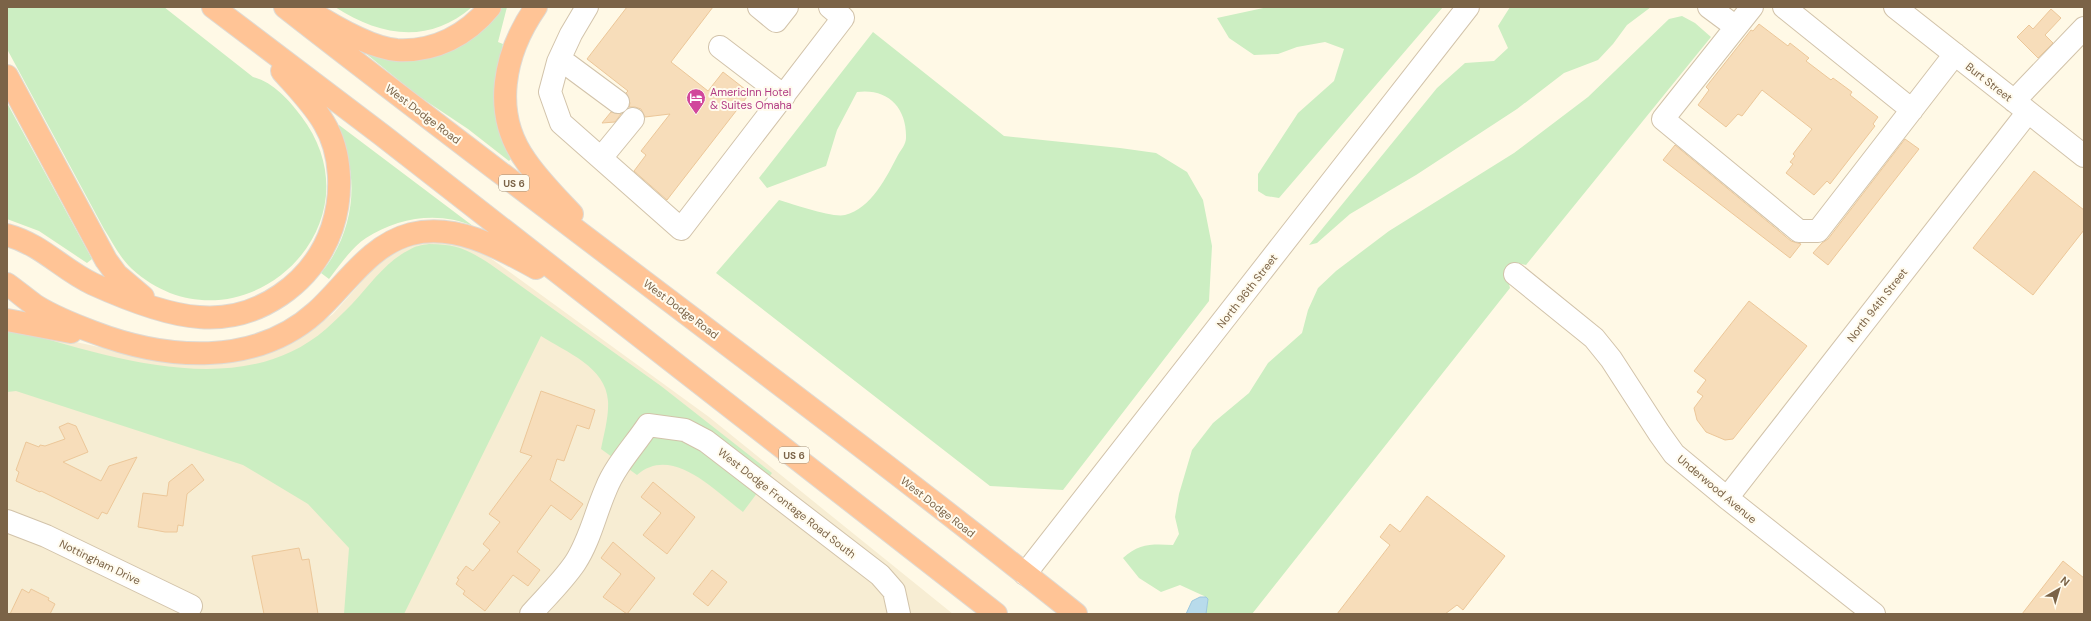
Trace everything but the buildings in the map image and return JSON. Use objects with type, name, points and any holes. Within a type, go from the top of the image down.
[{"type":"highway","name":"US 6","points":[[213,7],[382,135],[592,298],[995,614]]},
{"type":"highway","name":"West Dodge Road","points":[[285,7],[408,104],[621,263],[1076,614]]},
{"type":"highway","points":[[304,7],[330,24],[368,42],[396,50],[422,48],[446,43],[464,32],[490,7]]},
{"type":"highway","points":[[536,7],[519,36],[506,78],[504,96],[510,128],[525,160],[538,176],[621,263]]},
{"type":"highway","points":[[7,235],[25,241],[43,250],[92,283],[128,299],[172,312],[198,317],[219,318],[242,314],[281,295],[301,279],[315,263],[327,241],[334,221],[339,194],[338,171],[333,141],[324,122],[258,42]]},
{"type":"highway","points":[[7,76],[106,260],[117,275],[133,291],[152,304],[172,312]]},
{"type":"highway","points":[[7,320],[160,351],[203,355],[241,350],[270,341],[294,329],[316,312],[366,260],[390,242],[410,234],[433,231],[455,232],[477,239],[514,256],[592,298]]},
{"type":"highway","points":[[7,284],[36,306],[71,324],[120,342]]},
{"type":"street","points":[[587,7],[571,34],[560,59],[550,92],[561,123],[681,229],[844,18],[835,9]]},
{"type":"street","points":[[759,7],[776,21],[787,7]]},
{"type":"street","name":"North 96th Street","points":[[1025,574],[1468,7]]},
{"type":"street","points":[[1709,7],[1736,27]]},
{"type":"street","points":[[1752,7],[1663,119],[1799,231],[1818,231],[1955,54]]},
{"type":"street","points":[[1784,7],[1912,110]]},
{"type":"street","name":"Burt Street","points":[[1895,7],[2084,156]]},
{"type":"street","name":"North 94th Street","points":[[1727,498],[2021,106],[2084,28]]},
{"type":"street","points":[[720,47],[784,96]]},
{"type":"street","points":[[560,59],[618,102]]},
{"type":"street","points":[[601,158],[633,119]]},
{"type":"street","name":"Underwood Avenue","points":[[1515,274],[1594,338],[1612,359],[1669,447],[1690,468],[1874,614]]},
{"type":"street","name":"West Dodge Frontage Road South","points":[[531,614],[562,581],[575,562],[587,541],[606,488],[620,464],[648,426],[685,430],[706,441],[880,576],[894,591],[899,614]]},
{"type":"street","name":"Nottingham Drive","points":[[7,522],[46,536],[191,606]]},
{"type":"shaded area","points":[[452,240],[489,257],[709,417],[953,614],[7,614],[7,327],[108,349],[190,364],[255,355],[296,340],[333,314],[387,253],[418,241]]},
{"type":"green space","points":[[7,7],[164,7],[253,77],[260,79],[280,92],[301,116],[323,159],[325,201],[312,239],[287,270],[253,291],[214,300],[172,294],[132,269],[120,255],[104,229],[7,49]]},
{"type":"green space","points":[[335,7],[472,7],[455,19],[438,27],[421,31],[404,32],[387,30],[369,25]]},
{"type":"green space","points":[[502,7],[507,7],[498,42],[503,44],[499,61],[501,127],[511,159],[509,161],[468,129],[417,95],[364,52],[386,55],[500,10]]},
{"type":"green space","points":[[1268,7],[1443,7],[1279,198],[1266,196],[1258,191],[1258,174],[1298,113],[1334,81],[1344,49],[1325,42],[1297,47],[1278,54],[1254,55],[1229,38],[1217,18]]},
{"type":"green space","points":[[1510,7],[1651,7],[1627,25],[1613,44],[1598,60],[1564,73],[1517,109],[1416,175],[1350,214],[1317,243],[1309,245],[1437,88],[1465,63],[1494,61],[1508,48],[1498,26]]},
{"type":"green space","points":[[1682,16],[1695,23],[1711,37],[1526,265],[1521,264],[1514,267],[1508,280],[1510,288],[1252,614],[1206,614],[1208,599],[1204,596],[1180,585],[1161,592],[1139,578],[1123,558],[1141,547],[1159,544],[1173,545],[1179,534],[1175,517],[1179,494],[1192,450],[1213,423],[1249,393],[1268,363],[1302,333],[1308,310],[1318,288],[1336,271],[1389,231],[1514,153],[1588,97],[1669,19]]},
{"type":"green space","points":[[873,32],[1004,136],[1156,153],[1187,172],[1203,200],[1212,246],[1209,301],[1063,490],[990,486],[716,273],[779,200],[822,213],[845,215],[854,212],[863,206],[883,182],[905,142],[905,127],[903,118],[894,102],[878,93],[868,92],[857,92],[837,130],[826,166],[767,188],[759,178]]},
{"type":"green space","points":[[7,103],[92,259],[87,263],[39,231],[7,219]]},
{"type":"green space","points":[[339,125],[473,226],[460,221],[433,218],[419,218],[391,225],[366,238],[355,247],[329,279],[321,273],[341,240],[351,203],[349,165],[345,146],[337,128]]},
{"type":"green space","points":[[429,244],[447,245],[461,248],[490,264],[661,386],[772,473],[743,512],[693,474],[679,468],[664,465],[650,467],[637,475],[601,449],[608,413],[606,389],[593,370],[573,355],[541,336],[404,614],[344,614],[349,548],[308,504],[243,465],[16,391],[7,392],[7,328],[85,350],[127,360],[170,367],[212,369],[253,365],[291,352],[326,329],[352,304],[378,274],[392,261],[414,248]]},
{"type":"water","points":[[1200,597],[1206,597],[1208,599],[1206,614],[1186,614],[1192,601]]},
{"type":"place","name":"AmericInn Hotel & Suites Omaha","points":[[696,115]]}]
